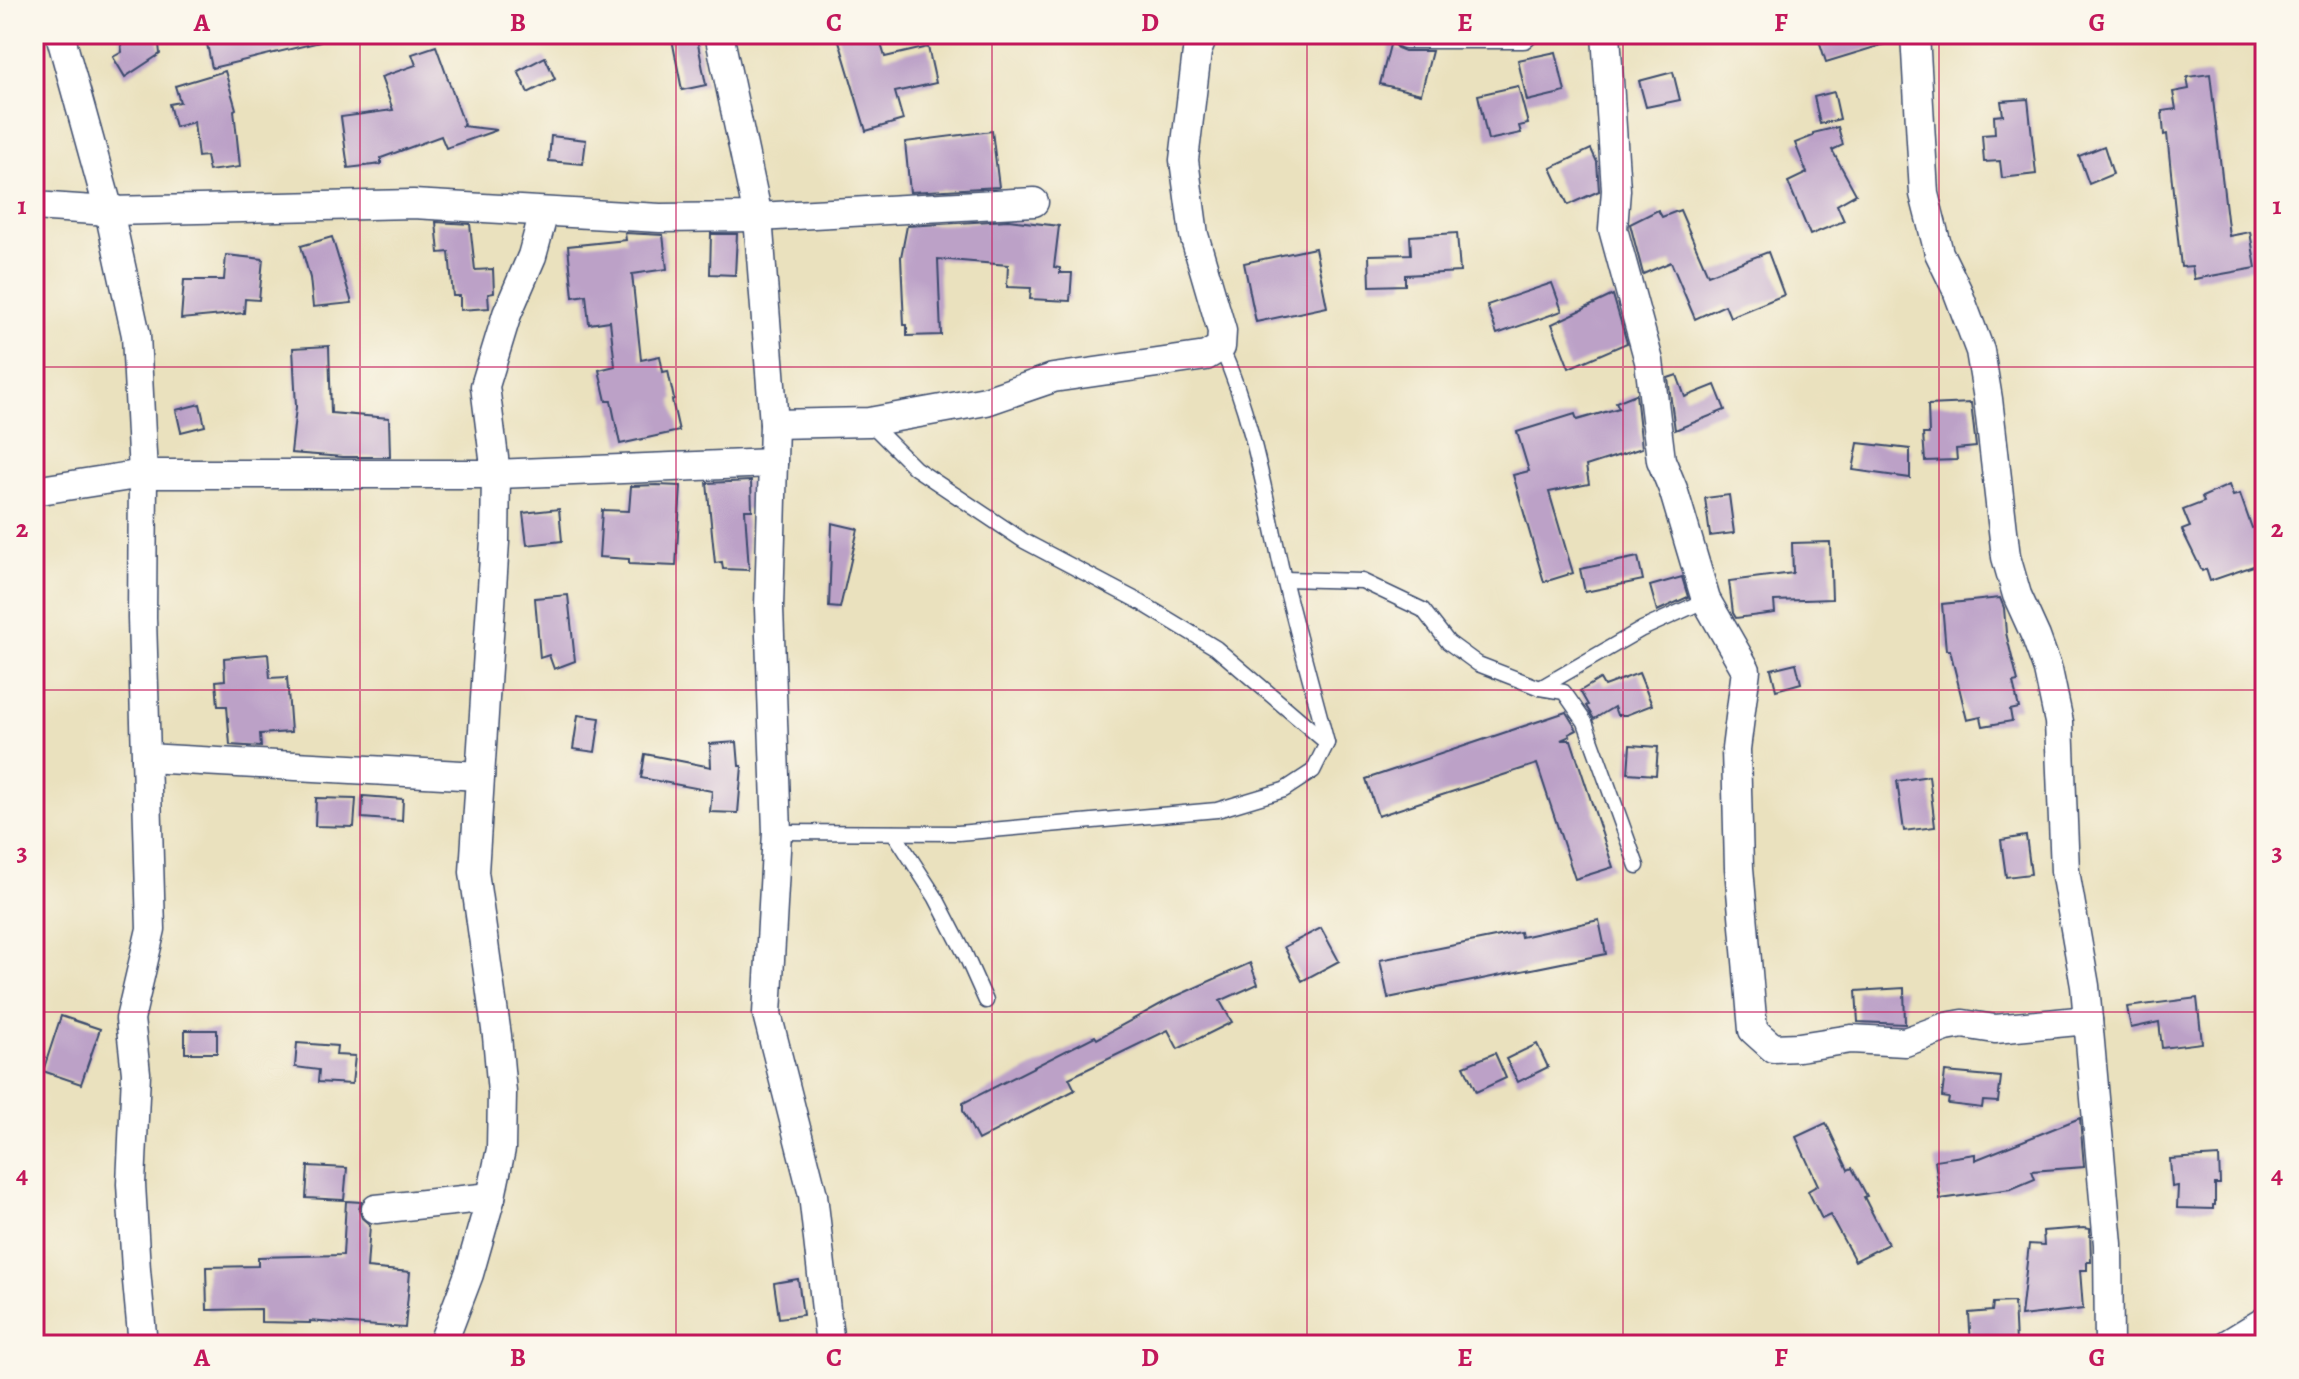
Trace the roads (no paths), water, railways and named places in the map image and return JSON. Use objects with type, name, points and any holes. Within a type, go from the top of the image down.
[{"type":"street","points":[[60,34],[109,211],[136,335],[143,474],[142,618],[151,929],[130,1019],[136,1073],[131,1184],[143,1345]]},
{"type":"street","points":[[719,34],[758,217],[774,424],[769,608],[777,832],[767,1014],[813,1195],[830,1345]]},
{"type":"street","points":[[774,424],[869,422],[986,401],[1053,378],[1206,356],[1221,347],[1222,331],[1194,235],[1184,160],[1197,52],[1204,34]]},
{"type":"street","points":[[1406,34],[1523,34]]},
{"type":"street","points":[[1606,34],[1616,190],[1613,229],[1649,361],[1661,460],[1673,489],[1706,600],[1746,670],[1736,749],[1739,868],[1753,1030],[1773,1048],[1851,1039],[1905,1042],[1963,1024],[1995,1029],[2088,1020]]},
{"type":"street","points":[[1915,34],[1924,194],[1939,253],[1980,351],[2006,557],[2017,595],[2048,670],[2059,722],[2065,871],[2085,986],[2108,1244],[2109,1345]]},
{"type":"street","points":[[34,206],[109,211],[413,204],[660,218],[758,217],[1034,202]]},
{"type":"street","points":[[442,1345],[469,1274],[501,1149],[502,1093],[497,1036],[474,872],[495,541],[496,474],[485,386],[507,314],[532,256],[544,212]]},
{"type":"street","points":[[34,491],[143,474],[496,474],[773,463]]},
{"type":"street","points":[[146,758],[480,776]]},
{"type":"street","points":[[376,1209],[491,1197]]},
{"type":"street","points":[[2226,1345],[2265,1321]]},
{"type":"lane","points":[[777,832],[958,833],[1217,810],[1284,790],[1313,771],[1327,743],[1284,579],[1247,413],[1221,347]]},
{"type":"lane","points":[[869,422],[915,468],[1024,541],[1140,602],[1216,648],[1327,743]]},
{"type":"lane","points":[[1284,579],[1362,581],[1423,610],[1448,642],[1478,664],[1540,688],[1564,692],[1585,722],[1637,866]]},
{"type":"lane","points":[[1540,688],[1642,629],[1706,600]]},
{"type":"lane","points":[[894,833],[936,898],[986,1001]]}]
